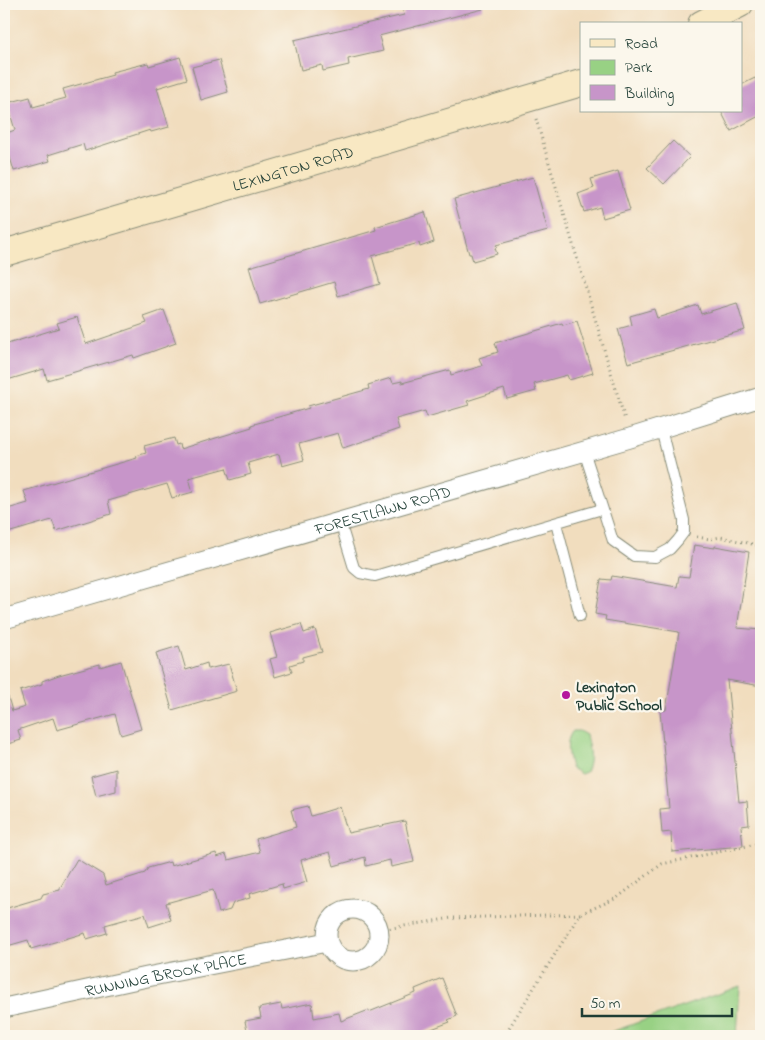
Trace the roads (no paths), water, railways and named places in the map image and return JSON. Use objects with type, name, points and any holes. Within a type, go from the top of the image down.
[{"type":"street","points":[[706,22],[740,4]]},
{"type":"street","name":"LEXINGTON ROAD","points":[[4,253],[580,83]]},
{"type":"street","name":"FORESTLAWN ROAD","points":[[4,619],[661,429],[761,397]]},
{"type":"street","points":[[352,909],[366,912],[374,918],[380,930],[378,947],[370,956],[363,960],[353,962],[336,956],[327,942],[329,924],[334,916],[343,911],[352,909]]},
{"type":"street","name":"RUNNING BROOK PLACE","points":[[4,1008],[148,977],[327,942]]},
{"type":"lane","points":[[584,451],[613,540],[634,556],[655,557],[670,549],[684,532],[684,520],[661,429]]},
{"type":"lane","points":[[340,522],[354,568],[360,573],[374,576],[602,509]]},
{"type":"lane","points":[[556,523],[580,616]]},
{"type":"place","name":"Lexington Public School","points":[[566,695]]}]
